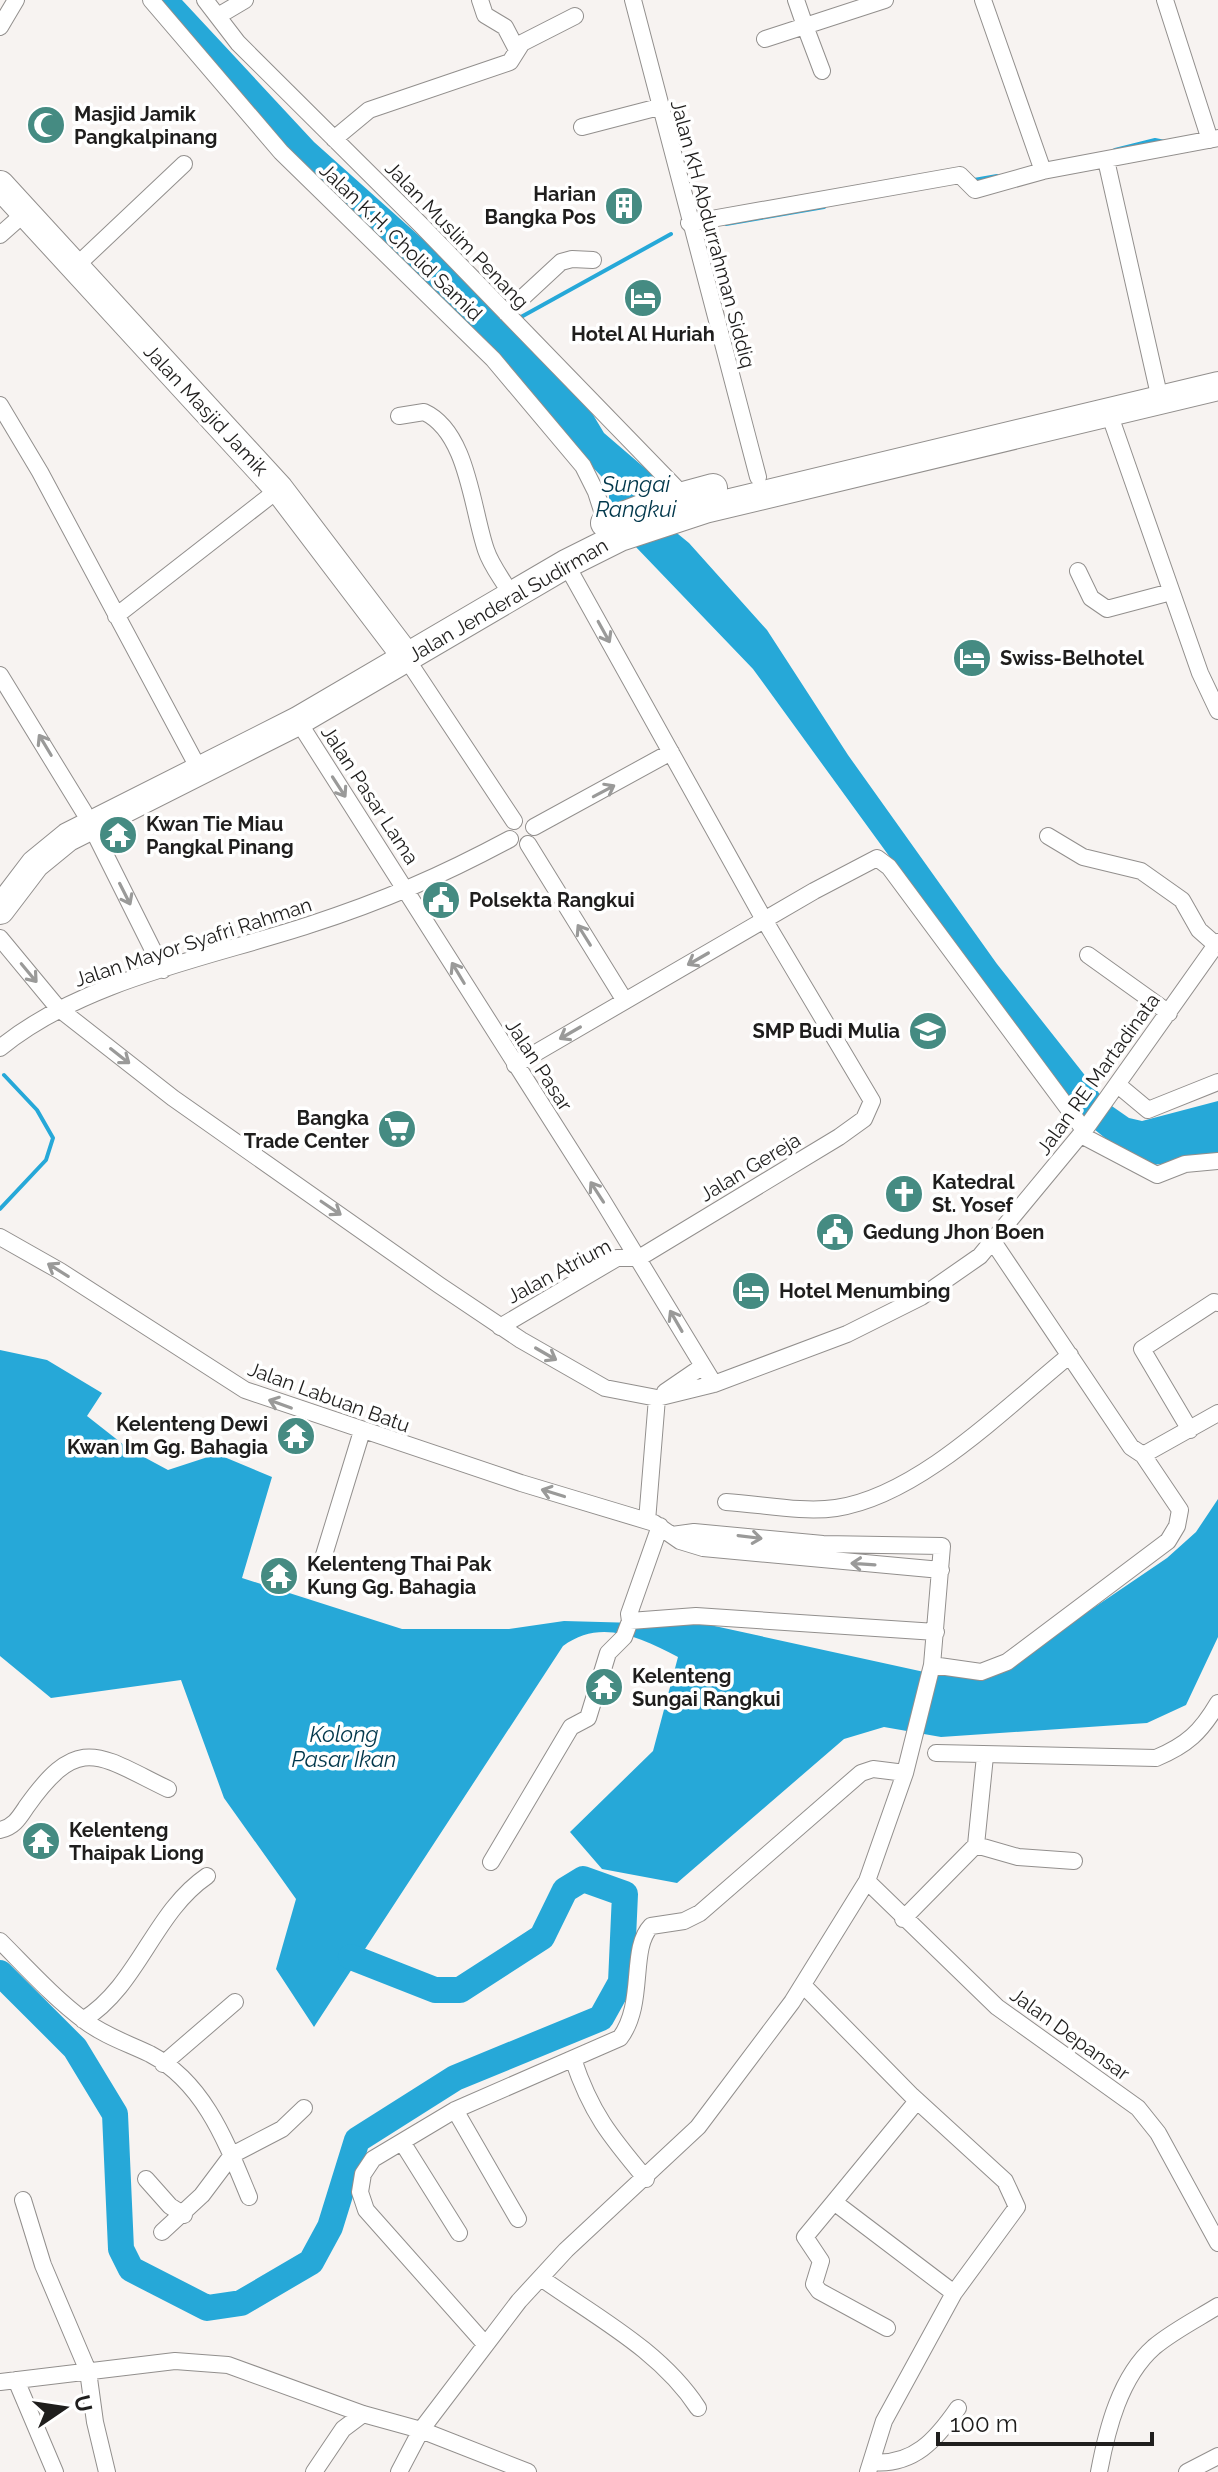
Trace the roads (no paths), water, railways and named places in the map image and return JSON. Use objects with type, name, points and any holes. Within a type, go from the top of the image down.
[{"type":"highway","name":"Jalan Masjid Jamik","points":[[0,185],[279,489],[402,652]]},
{"type":"highway","name":"Jalan Jenderal Sudirman","points":[[0,910],[42,856],[87,818],[298,721],[504,583],[612,527],[758,477],[1157,386],[1218,369]]},
{"type":"highway","name":"Jalan Jenderal Sudirman","points":[[674,505],[1109,413],[1218,386]]},
{"type":"highway","name":"Jalan Jenderal Sudirman","points":[[0,886],[35,846],[193,758],[566,564],[612,527]]},
{"type":"street","points":[[0,27],[16,0]]},
{"type":"street","name":"Jalan K.H. Cholid Samid","points":[[151,0],[281,152],[493,359],[583,466],[612,527]]},
{"type":"street","name":"Jalan Muslim Penang","points":[[205,0],[238,43],[506,313],[674,505]]},
{"type":"street","points":[[218,16],[245,0]]},
{"type":"street","points":[[480,0],[485,15],[505,27],[516,48]]},
{"type":"street","name":"Jalan KH Abdurrahman Siddiq","points":[[634,0],[689,223],[758,477]]},
{"type":"street","points":[[796,0],[822,71]]},
{"type":"street","points":[[765,39],[885,0]]},
{"type":"street","points":[[983,0],[1042,166]]},
{"type":"street","points":[[689,223],[968,182],[979,190],[1042,166],[1106,160],[1211,136],[1165,0]]},
{"type":"street","points":[[334,139],[369,110],[510,62],[516,48],[575,16]]},
{"type":"street","points":[[582,127],[659,107]]},
{"type":"street","points":[[1106,160],[1157,386]]},
{"type":"street","points":[[75,267],[184,164]]},
{"type":"street","points":[[0,235],[26,212]]},
{"type":"street","points":[[506,313],[561,262],[593,260]]},
{"type":"street","points":[[0,405],[193,758]]},
{"type":"street","points":[[399,416],[424,412],[448,434],[473,498],[487,553],[504,583]]},
{"type":"street","points":[[1109,413],[1204,684],[1218,711]]},
{"type":"street","points":[[116,616],[279,489]]},
{"type":"street","points":[[566,564],[765,920]]},
{"type":"street","points":[[1078,571],[1091,598],[1107,609],[1171,592]]},
{"type":"street","points":[[402,652],[514,821]]},
{"type":"street","points":[[0,675],[87,818],[163,970]]},
{"type":"street","name":"Jalan Pasar Lama","points":[[298,721],[408,891]]},
{"type":"street","points":[[534,827],[671,752]]},
{"type":"street","points":[[525,819],[534,827],[533,839],[528,844],[518,845],[510,839],[508,829],[514,821],[525,819]]},
{"type":"street","points":[[1048,836],[1083,857],[1141,871],[1182,900],[1199,930],[1217,944]]},
{"type":"street","name":"Jalan Mayor Syafri Rahman","points":[[0,1048],[58,1008],[163,970],[408,891],[510,839]]},
{"type":"street","points":[[528,844],[625,1001]]},
{"type":"street","points":[[515,1065],[870,859],[884,861],[1084,1131],[1157,1175],[1185,1164],[1218,1161]]},
{"type":"street","name":"Jalan Pasar","points":[[408,891],[639,1258],[714,1384]]},
{"type":"street","name":"Jalan Gereja","points":[[639,1258],[839,1137],[864,1119],[872,1101],[765,920]]},
{"type":"street","points":[[0,938],[58,1008],[173,1098],[500,1327],[605,1388],[657,1398],[703,1366]]},
{"type":"street","name":"Jalan RE Martadinata","points":[[657,1398],[714,1384],[884,1316],[936,1288],[994,1243],[1084,1131],[1217,944]]},
{"type":"street","points":[[1088,955],[1169,1013]]},
{"type":"street","points":[[1118,1085],[1148,1110],[1218,1082]]},
{"type":"street","name":"Jalan Labuan Batu","points":[[0,1237],[60,1271],[236,1386],[362,1431],[660,1527]]},
{"type":"street","points":[[932,1667],[981,1672],[1007,1662],[1168,1541],[1177,1526],[1180,1510],[1143,1455],[1131,1447],[994,1243]]},
{"type":"street","name":"Jalan Atrium","points":[[500,1327],[617,1258],[639,1258]]},
{"type":"street","points":[[1190,1430],[1142,1349],[1214,1302],[1218,1303]]},
{"type":"street","points":[[726,1502],[827,1509],[877,1496],[953,1450],[1070,1355]]},
{"type":"street","points":[[491,1862],[571,1727],[588,1718],[609,1651],[628,1627],[629,1614],[660,1527],[657,1398]]},
{"type":"street","points":[[1143,1455],[1218,1413]]},
{"type":"street","points":[[324,1555],[362,1431]]},
{"type":"street","points":[[660,1527],[706,1532],[794,1550],[941,1570]]},
{"type":"street","points":[[399,2472],[421,2430],[485,2344],[541,2278],[646,2179],[720,2100],[803,1985],[867,1881],[905,1773],[932,1667],[942,1546],[822,1553]]},
{"type":"street","points":[[628,1627],[696,1616],[936,1632]]},
{"type":"street","points":[[936,1753],[1156,1758],[1189,1742],[1205,1726],[1218,1703]]},
{"type":"street","points":[[903,1919],[976,1845],[985,1756]]},
{"type":"street","points":[[0,1830],[15,1823],[56,1769],[82,1757],[102,1757],[168,1789]]},
{"type":"street","points":[[485,2344],[366,2210],[360,2192],[363,2174],[373,2159],[455,2110],[620,2038],[630,2024],[636,2005],[642,1939],[651,1926],[684,1921],[700,1913],[861,1773],[873,1769],[905,1773]]},
{"type":"street","points":[[976,1845],[1018,1857],[1074,1861]]},
{"type":"street","points":[[83,2020],[105,2006],[184,1892],[207,1876]]},
{"type":"street","name":"Jalan Depansar","points":[[867,1881],[997,2007],[1138,2108],[1158,2133],[1213,2221],[1218,2243]]},
{"type":"street","points":[[0,1941],[83,2020],[163,2064],[197,2094],[232,2155],[249,2197]]},
{"type":"street","points":[[803,1985],[917,2101],[1005,2181],[1016,2198],[1014,2215],[954,2293],[884,2421],[870,2467],[908,2459],[941,2433],[958,2408]]},
{"type":"street","points":[[163,2064],[235,2002]]},
{"type":"street","points":[[573,2059],[585,2096],[601,2126],[646,2179]]},
{"type":"street","points":[[887,2328],[819,2291],[814,2284],[821,2261],[805,2237],[917,2101]]},
{"type":"street","points":[[162,2232],[184,2215],[232,2155],[282,2129],[304,2108]]},
{"type":"street","points":[[455,2110],[518,2219]]},
{"type":"street","points":[[402,2142],[459,2233]]},
{"type":"street","points":[[146,2179],[170,2206],[184,2215]]},
{"type":"street","points":[[23,2200],[43,2265],[88,2371],[95,2422],[107,2472]]},
{"type":"street","points":[[834,2202],[954,2293]]},
{"type":"street","points":[[541,2278],[659,2361],[682,2383],[698,2408]]},
{"type":"street","points":[[1099,2472],[1104,2444],[1131,2375],[1154,2348],[1218,2306]]},
{"type":"street","points":[[55,2472],[8,2381],[193,2360],[228,2365],[363,2414],[421,2430],[528,2472]]},
{"type":"street","points":[[314,2472],[343,2429],[363,2414]]},
{"type":"street","points":[[1187,2472],[1218,2456]]},
{"type":"water","name":"Sungai Rangkui","points":[[155,0],[182,0],[314,142],[435,250],[589,408],[604,433],[668,488],[665,531],[678,534],[689,543],[767,630],[848,755],[997,964],[1106,1102],[1129,1118],[1142,1121],[1218,1101],[1218,1158],[1152,1165],[1110,1142],[1079,1117],[753,669],[634,545],[609,510],[609,487],[603,478],[296,162]]},
{"type":"water","name":"Kolong Pasar Ikan","points":[[0,1350],[47,1360],[102,1393],[87,1416],[129,1449],[168,1470],[217,1454],[272,1477],[242,1578],[402,1629],[509,1629],[564,1621],[710,1625],[938,1675],[993,1676],[1167,1558],[1196,1532],[1218,1499],[1218,1637],[1186,1705],[1147,1723],[941,1737],[884,1727],[844,1739],[677,1883],[602,1869],[570,1832],[653,1751],[678,1657],[635,1637],[620,1634],[591,1633],[577,1638],[563,1646],[314,2027],[276,1969],[296,1899],[224,1798],[181,1680],[51,1698],[0,1656]]},
{"type":"waterway","points":[[1115,150],[1155,140],[1165,142]]},
{"type":"waterway","points":[[974,180],[997,176]]},
{"type":"waterway","points":[[726,224],[824,207]]},
{"type":"waterway","points":[[521,317],[671,234]]},
{"type":"waterway","points":[[0,1209],[46,1160],[53,1138],[37,1110],[4,1075]]},
{"type":"waterway","points":[[0,1973],[75,2048],[115,2114],[121,2249],[131,2269],[207,2308],[241,2303],[311,2262],[330,2227],[357,2140],[455,2078],[601,2018],[621,1982],[625,1894],[583,1879],[565,1890],[542,1937],[460,1990],[435,1990],[351,1957]]},
{"type":"place","name":"Masjid Jamik Pangkalpinang","points":[[46,125]]},
{"type":"place","name":"Harian Bangka Pos","points":[[624,206]]},
{"type":"place","name":"Hotel Al Huriah","points":[[643,298]]},
{"type":"place","name":"Swiss-Belhotel","points":[[972,658]]},
{"type":"place","name":"Kwan Tie Miau Pangkal Pinang","points":[[118,835]]},
{"type":"place","name":"Polsekta Rangkui","points":[[441,900]]},
{"type":"place","name":"SMP Budi Mulia","points":[[928,1031]]},
{"type":"place","name":"Bangka Trade Center","points":[[397,1129]]},
{"type":"place","name":"Katedral St. Yosef","points":[[904,1194]]},
{"type":"place","name":"Gedung Jhon Boen","points":[[835,1232]]},
{"type":"place","name":"Hotel Menumbing","points":[[751,1291]]},
{"type":"place","name":"Kelenteng Dewi Kwan Im Gg. Bahagia","points":[[296,1436]]},
{"type":"place","name":"Kelenteng Thai Pak Kung Gg. Bahagia","points":[[279,1576]]},
{"type":"place","name":"Kelenteng Sungai Rangkui","points":[[604,1687]]},
{"type":"place","name":"Kelenteng Thaipak Liong","points":[[41,1841]]}]
